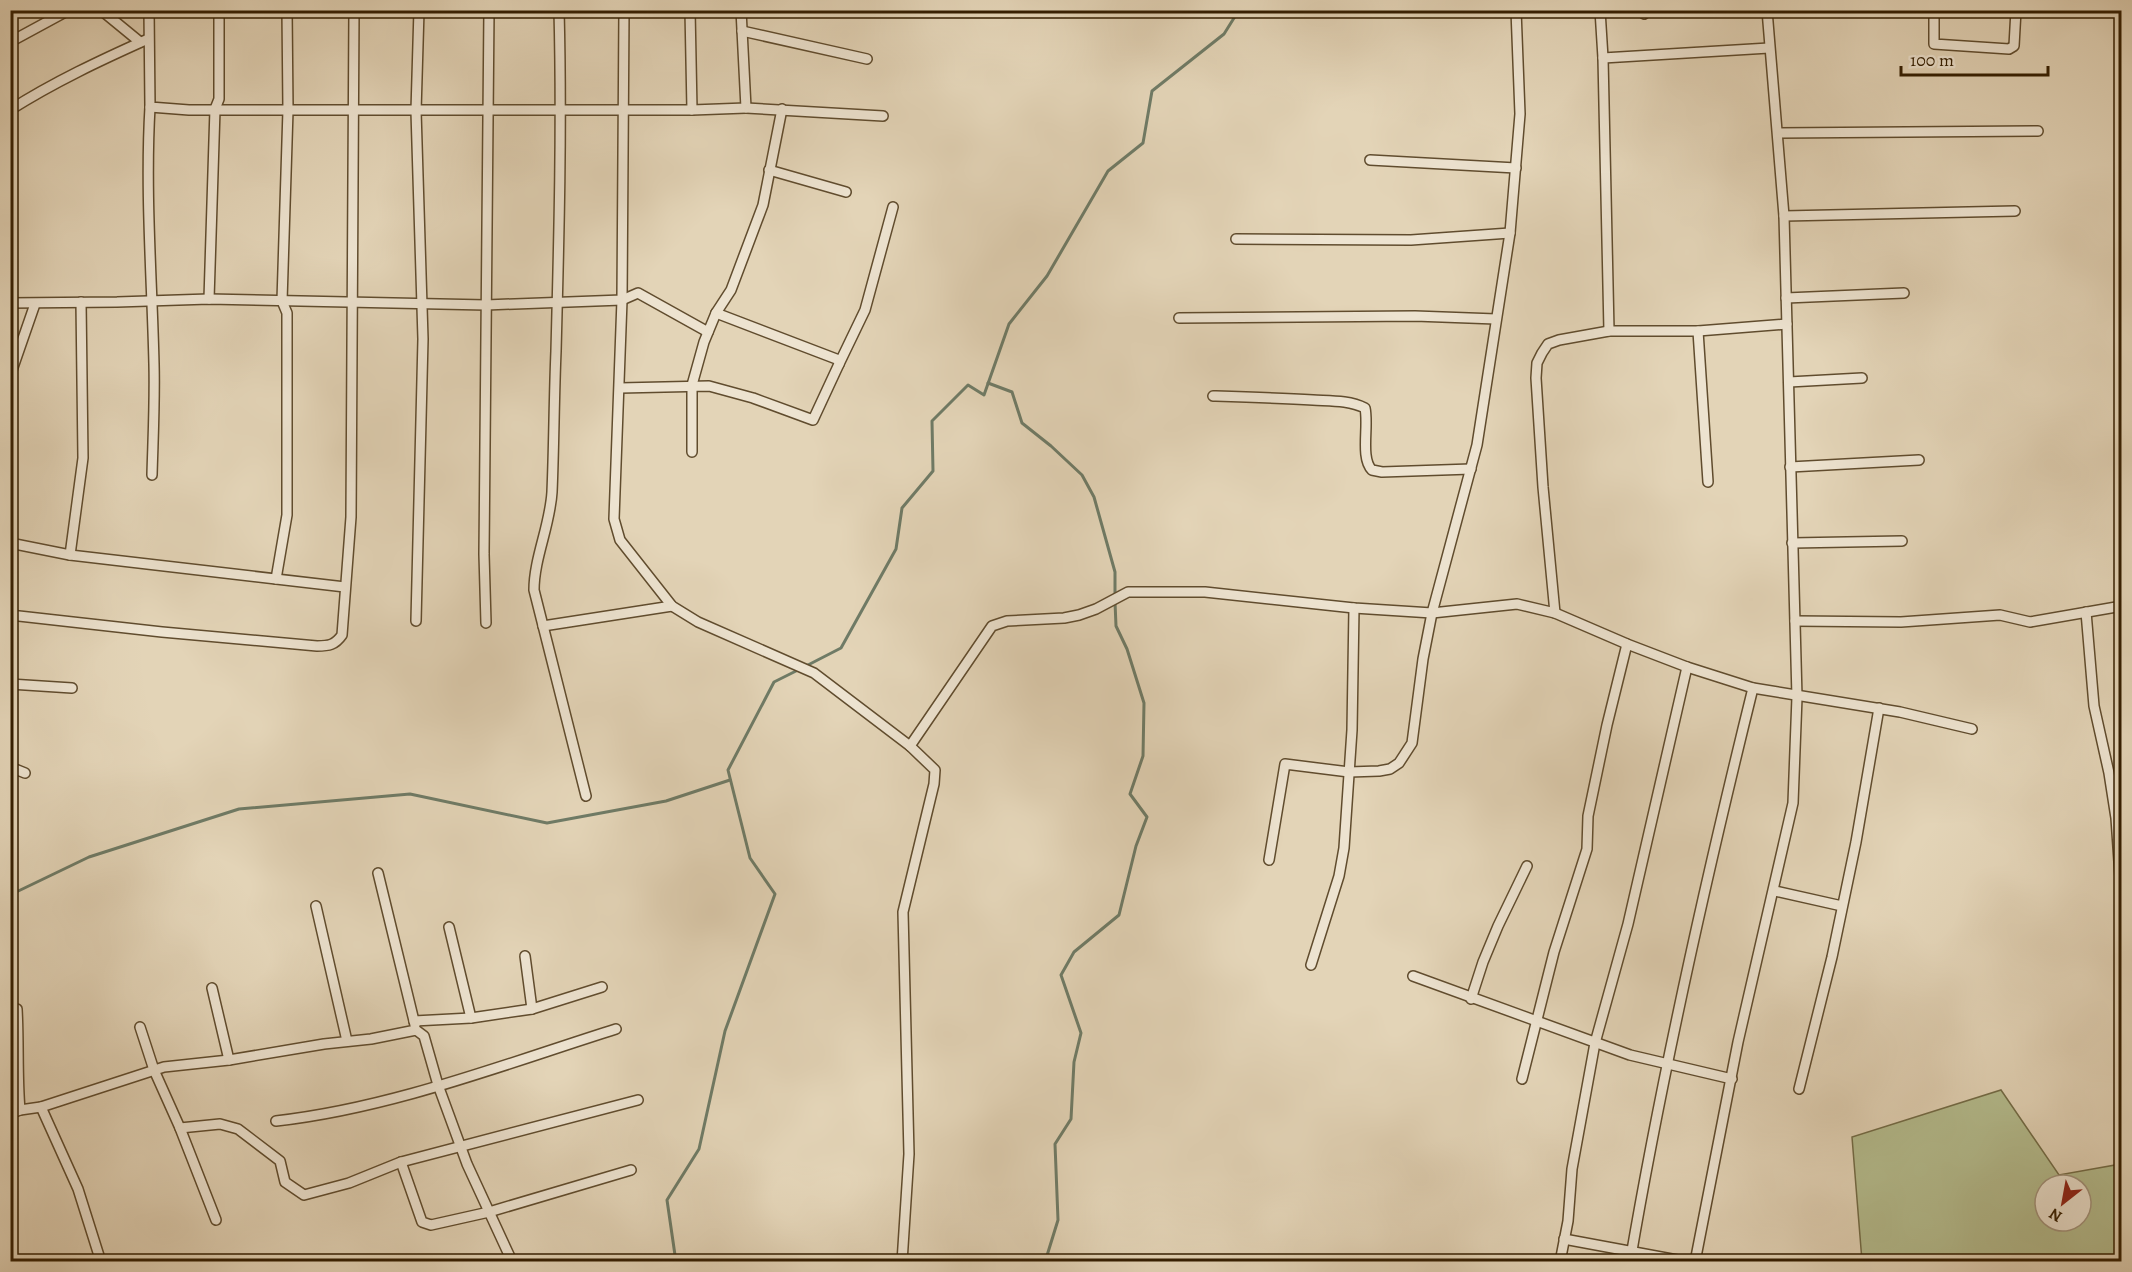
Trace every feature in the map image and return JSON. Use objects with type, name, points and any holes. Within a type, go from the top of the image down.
[{"type":"street","points":[[10,42],[69,10]]},
{"type":"street","points":[[101,10],[144,40]]},
{"type":"street","points":[[149,10],[144,40],[150,107],[148,145],[154,365],[152,475]]},
{"type":"street","points":[[209,299],[215,109],[219,99],[219,10]]},
{"type":"street","points":[[276,579],[287,515],[287,313],[282,301],[288,110],[287,10]]},
{"type":"street","points":[[10,615],[162,632],[327,646],[336,643],[342,635],[351,517],[354,10]]},
{"type":"street","points":[[416,621],[423,400],[416,111],[419,10]]},
{"type":"street","points":[[486,623],[483,554],[489,10]]},
{"type":"street","points":[[559,10],[562,110],[551,502],[542,550],[534,575],[534,590],[586,796]]},
{"type":"street","points":[[624,10],[622,300],[614,519],[620,540],[672,606],[698,622],[814,673],[910,746],[935,770],[936,776],[903,912],[909,1154],[902,1262]]},
{"type":"street","points":[[690,10],[692,110]]},
{"type":"street","points":[[741,10],[746,108]]},
{"type":"street","points":[[1269,860],[1285,764],[1349,772],[1379,771],[1390,769],[1399,763],[1412,743],[1423,659],[1432,613],[1477,445],[1510,233],[1520,114],[1516,10]]},
{"type":"street","points":[[1600,10],[1609,332]]},
{"type":"street","points":[[1695,1262],[1732,1079],[1793,803],[1797,696],[1784,216],[1779,133],[1767,10]]},
{"type":"street","points":[[1934,10],[1934,44],[2009,49],[2014,46],[2016,10]]},
{"type":"street","points":[[742,30],[867,59]]},
{"type":"street","points":[[10,110],[144,40]]},
{"type":"street","points":[[1603,58],[1769,48]]},
{"type":"street","points":[[150,107],[189,110],[416,111],[487,109],[624,111],[746,108],[883,116]]},
{"type":"street","points":[[692,453],[692,385],[708,332],[716,313],[731,290],[763,205],[782,109]]},
{"type":"street","points":[[1779,133],[2038,131]]},
{"type":"street","points":[[1370,160],[1516,168]]},
{"type":"street","points":[[769,170],[846,192]]},
{"type":"street","points":[[620,388],[709,386],[753,398],[813,420],[865,310],[893,207]]},
{"type":"street","points":[[1784,216],[2015,212]]},
{"type":"street","points":[[1236,239],[1411,240],[1510,233]]},
{"type":"street","points":[[10,303],[209,299],[486,305],[557,304],[622,300],[638,293],[708,332]]},
{"type":"street","points":[[1786,298],[1904,293]]},
{"type":"street","points":[[70,555],[83,458],[81,302]]},
{"type":"street","points":[[10,376],[35,304]]},
{"type":"street","points":[[716,313],[836,358],[839,364]]},
{"type":"street","points":[[1179,318],[1415,316],[1496,319]]},
{"type":"street","points":[[1555,613],[1543,487],[1536,378],[1537,363],[1548,344],[1559,340],[1609,332],[1698,331],[1787,324]]},
{"type":"street","points":[[1698,331],[1708,483]]},
{"type":"street","points":[[1789,382],[1862,378]]},
{"type":"street","points":[[1213,396],[1301,399],[1358,405],[1365,408],[1366,460],[1372,470],[1382,472],[1471,469]]},
{"type":"street","points":[[1790,467],[1919,460]]},
{"type":"street","points":[[1792,543],[1902,541]]},
{"type":"street","points":[[10,543],[70,555],[345,587]]},
{"type":"street","points":[[910,746],[992,626],[1000,622],[1079,615],[1128,592],[1205,592],[1354,608],[1432,613],[1517,604],[1555,613],[1687,667],[1753,688],[1879,708],[1972,729]]},
{"type":"street","points":[[543,626],[672,606]]},
{"type":"street","points":[[1795,621],[1901,622],[2000,615],[2030,622],[2121,606]]},
{"type":"street","points":[[1311,965],[1339,876],[1344,848],[1352,730],[1354,608]]},
{"type":"street","points":[[2086,612],[2094,706],[2109,773],[2116,818],[2121,905]]},
{"type":"street","points":[[1522,1080],[1554,952],[1589,841],[1587,824],[1590,807],[1627,644]]},
{"type":"street","points":[[1560,1262],[1572,1169],[1594,1043],[1628,924],[1687,667]]},
{"type":"street","points":[[10,684],[72,688]]},
{"type":"street","points":[[1629,1262],[1666,1064],[1714,846],[1753,688]]},
{"type":"street","points":[[1799,1089],[1832,957],[1856,842],[1879,708]]},
{"type":"street","points":[[10,767],[25,773]]},
{"type":"street","points":[[1472,999],[1483,962],[1527,866]]},
{"type":"street","points":[[378,873],[415,1026],[424,1036],[438,1085],[467,1164],[510,1257]]},
{"type":"street","points":[[1774,891],[1842,906]]},
{"type":"street","points":[[316,906],[347,1041]]},
{"type":"street","points":[[449,927],[471,1018]]},
{"type":"street","points":[[525,956],[532,1009]]},
{"type":"street","points":[[1413,976],[1630,1055],[1732,1079]]},
{"type":"street","points":[[17,1009],[20,1049],[15,1112],[41,1107],[154,1070],[347,1041],[415,1026],[532,1009],[602,987]]},
{"type":"street","points":[[212,988],[229,1060]]},
{"type":"street","points":[[140,1027],[154,1070],[180,1128],[216,1220]]},
{"type":"street","points":[[276,1121],[323,1116],[438,1085],[616,1029]]},
{"type":"street","points":[[180,1128],[220,1124],[238,1129],[280,1161],[285,1182],[304,1195],[350,1183],[401,1162],[462,1148],[638,1100]]},
{"type":"street","points":[[41,1107],[78,1190],[101,1262]]},
{"type":"street","points":[[401,1162],[422,1222],[431,1225],[489,1212],[631,1170]]},
{"type":"street","points":[[1564,1239],[1688,1262]]},
{"type":"green space","points":[[2001,1090],[2058,1173],[2033,1173],[2033,1233],[2093,1233],[2093,1173],[2070,1173],[2121,1164],[2121,1261],[1862,1261],[1852,1137]]},
{"type":"waterway","points":[[806,666],[841,648],[896,549],[902,508],[933,471],[932,421],[968,385],[984,395],[1009,324],[1047,276],[1108,171],[1143,143],[1152,91],[1224,34],[1239,10]]},
{"type":"waterway","points":[[988,383],[1012,392],[1022,423],[1082,475],[1094,497],[1115,572],[1115,595]]},
{"type":"waterway","points":[[1045,1262],[1058,1220],[1055,1144],[1071,1119],[1074,1062],[1081,1033],[1061,975],[1074,952],[1119,915],[1136,846],[1147,817],[1130,794],[1143,756],[1144,703],[1127,649],[1116,626],[1115,602]]},
{"type":"waterway","points":[[676,1262],[667,1200],[699,1149],[725,1031],[775,894],[750,858],[728,770],[774,682],[800,669]]},
{"type":"waterway","points":[[10,895],[89,857],[239,809],[410,794],[547,823],[666,801],[730,780]]}]
